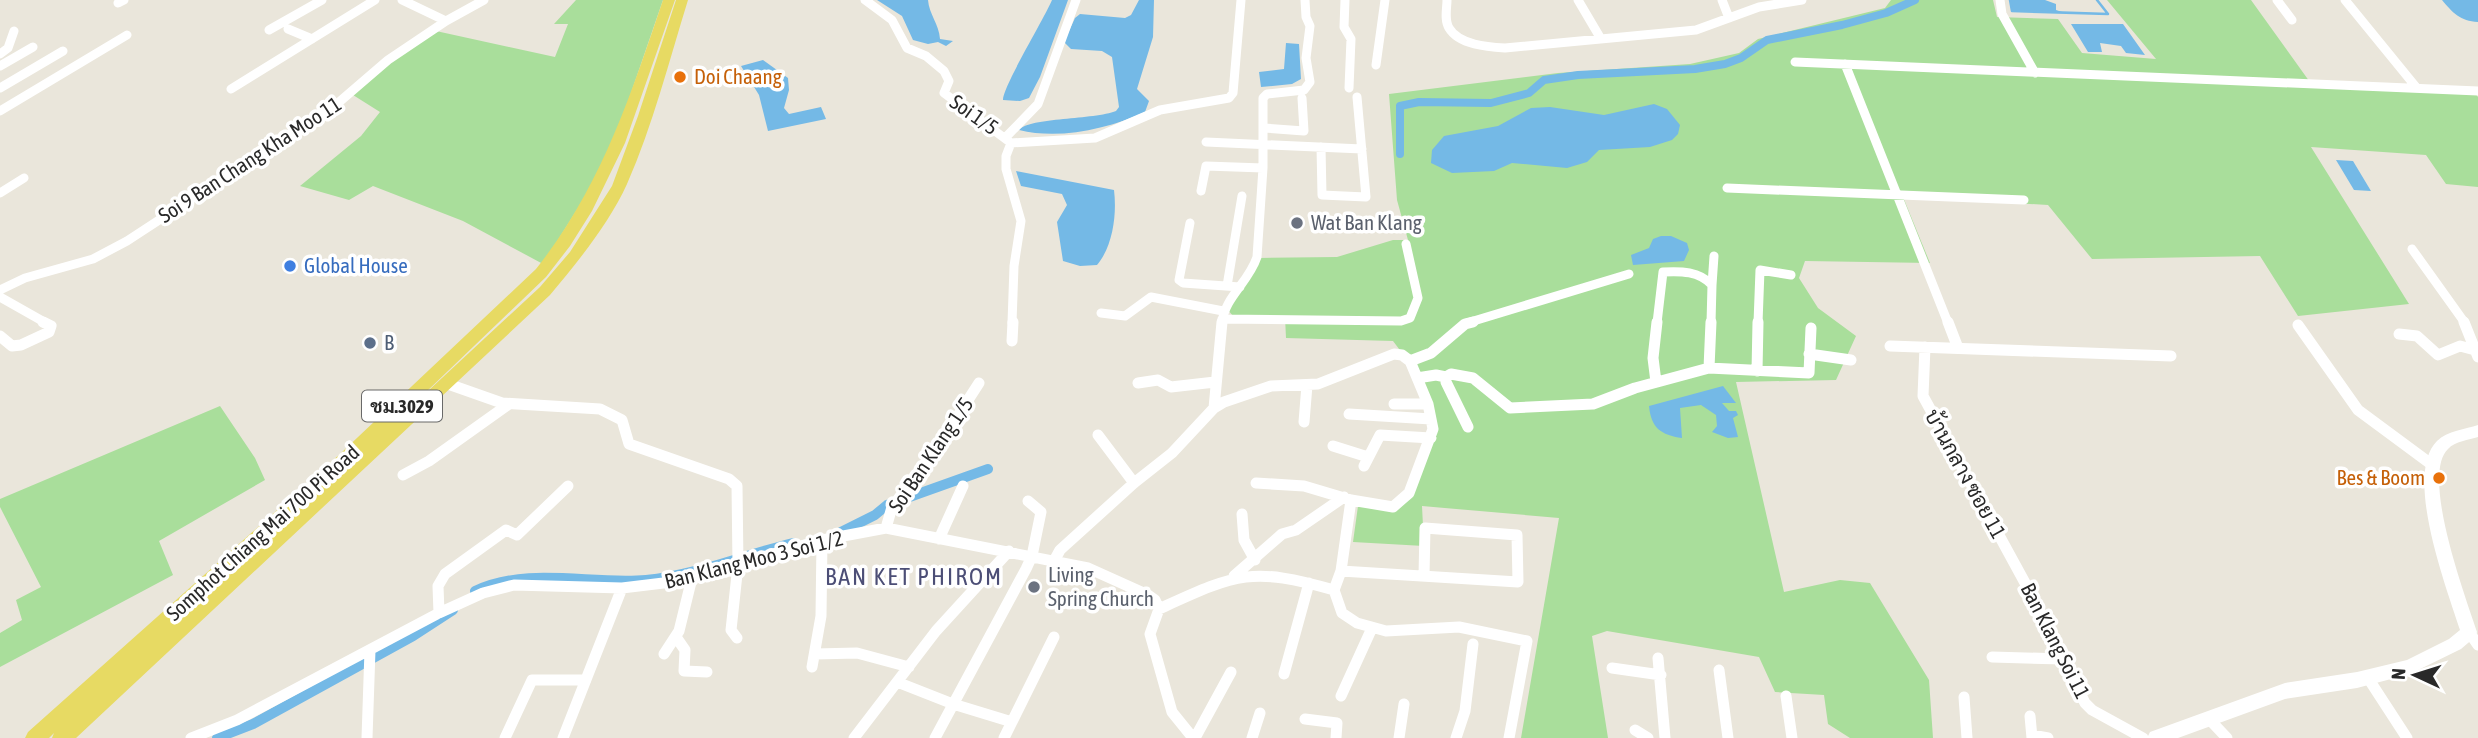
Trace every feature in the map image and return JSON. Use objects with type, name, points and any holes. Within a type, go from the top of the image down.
[{"type":"main road","name":"Somphot Chiang Mai 700 Pi Road","points":[[34,738],[346,459],[515,299],[561,251],[600,187],[612,161],[669,0]]},
{"type":"main road","name":"Somphot Chiang Mai 700 Pi Road","points":[[62,738],[448,384],[545,291],[575,256],[606,209],[630,159],[682,0]]},
{"type":"street","points":[[269,30],[322,0]]},
{"type":"street","points":[[231,89],[375,0]]},
{"type":"street","points":[[402,0],[446,21]]},
{"type":"street","name":"Soi 9 Ban Chang Kha Moo 11","points":[[0,290],[25,278],[93,260],[127,241],[338,103],[388,60],[446,21],[484,0]]},
{"type":"street","name":"Soi 1/5","points":[[865,0],[892,20],[906,48],[926,56],[944,71],[949,81],[944,93],[1009,140]]},
{"type":"street","points":[[1012,341],[1014,265],[1021,221],[1006,169],[1009,140],[1038,103],[1076,0]]},
{"type":"street","points":[[1009,140],[1095,138],[1160,110],[1229,98],[1233,93],[1241,0]]},
{"type":"street","points":[[1214,408],[1222,315],[1253,270],[1257,257],[1263,168],[1264,95],[1304,90],[1310,82],[1306,58],[1310,26],[1306,17],[1305,0]]},
{"type":"street","points":[[1345,0],[1344,27],[1351,39],[1349,88]]},
{"type":"street","points":[[1376,65],[1385,0]]},
{"type":"street","points":[[1447,0],[1449,28],[1466,39],[1491,48],[1696,30],[1759,6],[1802,0]]},
{"type":"street","points":[[1578,0],[1601,39]]},
{"type":"street","points":[[1722,0],[1729,18]]},
{"type":"street","points":[[2000,0],[2002,14],[2035,74]]},
{"type":"street","points":[[2277,0],[2292,20]]},
{"type":"street","points":[[2345,0],[2416,87]]},
{"type":"street","points":[[288,29],[312,39]]},
{"type":"street","points":[[0,54],[8,48],[14,31]]},
{"type":"street","points":[[3,116],[127,35]]},
{"type":"street","points":[[0,66],[33,47]]},
{"type":"street","points":[[0,88],[63,51]]},
{"type":"street","points":[[1795,62],[2478,91]]},
{"type":"street","points":[[1845,64],[1958,348]]},
{"type":"street","points":[[1321,147],[1322,195],[1366,197],[1357,97]]},
{"type":"street","points":[[1264,128],[1304,131],[1302,98]]},
{"type":"street","points":[[1206,142],[1362,149]]},
{"type":"street","points":[[1201,191],[1206,166],[1263,168]]},
{"type":"street","points":[[0,193],[24,178]]},
{"type":"street","points":[[1727,188],[2024,201]]},
{"type":"street","points":[[1227,286],[1242,197]]},
{"type":"street","points":[[1190,223],[1179,280],[1183,283],[1240,287]]},
{"type":"street","points":[[1101,313],[1125,316],[1148,298],[1154,297],[1222,315],[1401,321],[1410,318],[1418,298],[1406,244]]},
{"type":"street","points":[[2412,250],[2466,325],[2477,353]]},
{"type":"street","points":[[1709,368],[1714,256]]},
{"type":"street","points":[[1757,371],[1760,270],[1791,275]]},
{"type":"street","points":[[1656,382],[1653,358],[1663,272],[1697,273],[1707,277],[1712,285]]},
{"type":"street","points":[[1410,361],[1431,353],[1465,324],[1629,274]]},
{"type":"street","points":[[0,297],[51,326],[48,332],[20,345],[12,346],[0,336]]},
{"type":"street","points":[[2298,325],[2358,410],[2431,464]]},
{"type":"street","points":[[1417,378],[1436,375],[1446,377],[1456,373],[1468,375],[1506,407],[1592,404],[1656,382],[1709,368],[1809,373],[1811,328]]},
{"type":"street","points":[[2399,334],[2417,336],[2438,355],[2460,346],[2477,353]]},
{"type":"street","points":[[1889,346],[2171,356]]},
{"type":"street","name":"บ้านกลาง ซอย 11","points":[[1924,347],[1923,396],[2030,592],[2063,659]]},
{"type":"street","points":[[1054,561],[1060,550],[1134,483],[1172,453],[1214,408],[1241,395],[1271,386],[1307,385],[1338,377],[1394,354],[1402,355],[1410,361],[1428,404],[1431,438],[1405,499],[1393,507],[1304,486],[1255,483]]},
{"type":"street","points":[[1810,354],[1851,360]]},
{"type":"street","points":[[1446,377],[1468,428]]},
{"type":"street","points":[[1138,383],[1158,380],[1171,387],[1215,382]]},
{"type":"street","name":"Soi Ban Klang 1/5","points":[[886,528],[892,507],[937,448],[979,383]]},
{"type":"street","points":[[448,384],[509,404],[582,406],[612,413],[622,420],[629,444],[729,479],[737,486],[738,565],[731,630],[737,638]]},
{"type":"street","points":[[1304,422],[1307,385]]},
{"type":"street","points":[[403,475],[429,461],[509,404]]},
{"type":"street","points":[[1394,404],[1428,404]]},
{"type":"street","points":[[1349,414],[1431,419]]},
{"type":"street","points":[[2156,738],[2285,691],[2368,678],[2410,667],[2475,637],[2436,522],[2430,479],[2431,464],[2443,444],[2478,431]]},
{"type":"street","points":[[1098,435],[1134,483]]},
{"type":"street","points":[[1333,446],[1366,462],[1380,435],[1431,438]]},
{"type":"street","points":[[439,613],[438,586],[450,568],[506,530],[517,535],[568,486]]},
{"type":"street","points":[[939,539],[963,486]]},
{"type":"street","points":[[1231,672],[1194,738],[1172,712],[1150,634],[1159,609],[1232,578],[1282,534],[1296,530],[1348,498]]},
{"type":"street","points":[[1348,498],[1340,571],[1334,590],[1342,613],[1372,628],[1405,632],[1459,627],[1527,641],[1510,738]]},
{"type":"street","points":[[935,738],[1031,556],[1041,512],[1028,501]]},
{"type":"street","points":[[1242,514],[1244,540],[1255,560]]},
{"type":"street","name":"Ban Klang Moo 3 Soi 1/2","points":[[195,737],[237,720],[439,613],[483,593],[514,585],[622,588],[692,578],[822,540],[886,528],[1088,568],[1147,595],[1155,600],[1159,609]]},
{"type":"street","points":[[1340,571],[1518,582],[1517,535],[1425,528],[1424,576]]},
{"type":"street","points":[[822,540],[821,616],[814,661],[857,653],[909,667]]},
{"type":"street","points":[[854,738],[936,631],[1009,551]]},
{"type":"street","points":[[1232,578],[1254,575],[1334,590]]},
{"type":"street","points":[[664,654],[676,637],[692,578]]},
{"type":"street","points":[[1284,674],[1308,583]]},
{"type":"street","points":[[563,738],[622,588]]},
{"type":"street","points":[[1341,696],[1372,628]]},
{"type":"street","points":[[676,637],[685,650],[684,671],[707,672]]},
{"type":"street","points":[[1004,738],[1054,637]]},
{"type":"street","points":[[1456,738],[1465,711],[1472,644]]},
{"type":"street","points":[[367,738],[370,650]]},
{"type":"street","points":[[1993,657],[2063,659]]},
{"type":"street","points":[[1658,658],[1665,738]]},
{"type":"street","name":"Ban Klang Soi 11","points":[[2063,659],[2085,703],[2092,710],[2143,738]]},
{"type":"street","points":[[1612,668],[1661,675]]},
{"type":"street","points":[[1719,670],[1728,738]]},
{"type":"street","points":[[2368,678],[2407,738]]},
{"type":"street","points":[[505,738],[532,680],[586,680]]},
{"type":"street","points":[[897,682],[953,704],[1012,722]]},
{"type":"street","points":[[1786,696],[1792,738]]},
{"type":"street","points":[[1964,697],[1967,738]]},
{"type":"street","points":[[1399,738],[1404,704]]},
{"type":"street","points":[[1252,738],[1260,713]]},
{"type":"street","points":[[2030,716],[2032,736],[2048,738]]},
{"type":"street","points":[[1304,719],[1338,723],[1336,738]]},
{"type":"street","points":[[2209,719],[2227,738]]},
{"type":"street","points":[[1635,730],[1648,738]]},
{"type":"green space","points":[[576,0],[663,0],[608,160],[543,264],[463,221],[373,186],[349,200],[300,186],[361,136],[380,112],[353,95],[381,69],[436,31],[555,57],[568,24],[554,24]]},
{"type":"green space","points":[[1891,0],[1993,0],[1997,17],[2058,19],[2082,53],[2156,59],[2107,0],[2251,0],[2312,85],[2475,93],[2478,97],[2478,187],[2446,184],[2426,155],[2311,147],[2409,304],[2298,316],[2260,256],[2092,259],[2048,205],[1903,197],[1930,263],[1805,261],[1799,278],[1818,308],[1856,336],[1836,380],[1736,382],[1784,592],[1840,580],[1870,583],[1929,680],[1933,738],[1850,738],[1828,724],[1824,695],[1775,692],[1759,657],[1607,631],[1592,636],[1608,738],[1521,738],[1559,518],[1422,506],[1424,546],[1353,542],[1358,506],[1410,499],[1434,430],[1424,382],[1393,341],[1286,338],[1285,317],[1233,316],[1228,310],[1259,258],[1337,257],[1393,240],[1408,240],[1397,200],[1389,94],[1558,73],[1690,64],[1739,53],[1758,39],[1885,8]]},
{"type":"green space","points":[[220,406],[255,458],[265,480],[159,541],[173,575],[0,667],[0,633],[22,620],[16,600],[41,587],[0,507],[0,499]]},
{"type":"water","points":[[877,0],[928,0],[940,39],[953,41],[946,46],[938,42],[928,44],[913,40],[902,16]]},
{"type":"water","points":[[1052,0],[1068,0],[1040,77],[1029,98],[1020,101],[1003,100],[1009,82]]},
{"type":"water","points":[[1139,0],[1154,0],[1153,37],[1137,89],[1149,101],[1145,112],[1083,131],[1050,134],[1019,130],[1036,123],[1116,111],[1119,107],[1112,57],[1102,51],[1071,49],[1064,42],[1075,18],[1080,14],[1125,18],[1131,15]]},
{"type":"water","points":[[2010,0],[2045,0],[2056,4],[2056,10],[2062,12],[2012,11]]},
{"type":"water","points":[[2442,0],[2478,0],[2478,22],[2457,16]]},
{"type":"water","points":[[2071,24],[2123,24],[2145,55],[2126,53],[2121,46],[2100,43],[2102,52],[2088,52]]},
{"type":"water","points":[[1286,43],[1299,44],[1301,79],[1292,84],[1261,87],[1259,72],[1284,69]]},
{"type":"water","points":[[763,60],[788,78],[789,90],[784,108],[789,114],[821,107],[826,119],[768,131],[759,95],[741,66]]},
{"type":"water","points":[[1654,104],[1667,109],[1680,125],[1678,134],[1672,140],[1650,147],[1599,150],[1587,162],[1567,168],[1512,163],[1494,171],[1452,173],[1431,163],[1432,150],[1444,136],[1498,126],[1531,108],[1550,107],[1604,115]]},
{"type":"water","points":[[2336,160],[2353,161],[2371,191],[2354,190]]},
{"type":"water","points":[[1016,171],[1114,190],[1113,229],[1107,249],[1097,265],[1080,266],[1063,261],[1057,222],[1067,205],[1062,194],[1021,186]]},
{"type":"water","points":[[1671,236],[1687,243],[1689,250],[1684,261],[1633,265],[1631,255],[1649,248],[1653,239]]},
{"type":"water","points":[[1723,386],[1736,403],[1722,403],[1729,411],[1736,411],[1738,415],[1733,418],[1738,437],[1728,438],[1712,432],[1717,426],[1716,415],[1701,405],[1680,408],[1682,438],[1668,435],[1658,429],[1652,420],[1649,406]]},
{"type":"waterway","points":[[1400,154],[1400,106],[1419,102],[1491,103],[1529,93],[1544,80],[1578,75],[1695,69],[1725,64],[1741,58],[1767,40],[1842,25],[1886,13],[1915,0]]},
{"type":"waterway","points":[[2010,0],[2012,11],[2108,14],[2097,0]]},
{"type":"waterway","points":[[841,532],[875,515],[887,505],[988,469]]},
{"type":"waterway","points":[[475,591],[516,579],[646,580],[702,569],[793,543]]},
{"type":"waterway","points":[[217,738],[253,724],[413,636],[453,610]]},
{"type":"place","name":"Doi Chaang","points":[[680,77]]},
{"type":"place","name":"Wat Ban Klang","points":[[1297,223]]},
{"type":"place","name":"Global House","points":[[290,266]]},
{"type":"place","name":"B","points":[[370,343]]},
{"type":"place","name":"Bes & Boom","points":[[2439,478]]},
{"type":"place","name":"Living Spring Church","points":[[1034,587]]},
{"type":"district","name":"BAN KET PHIROM","points":[[914,577]]}]
